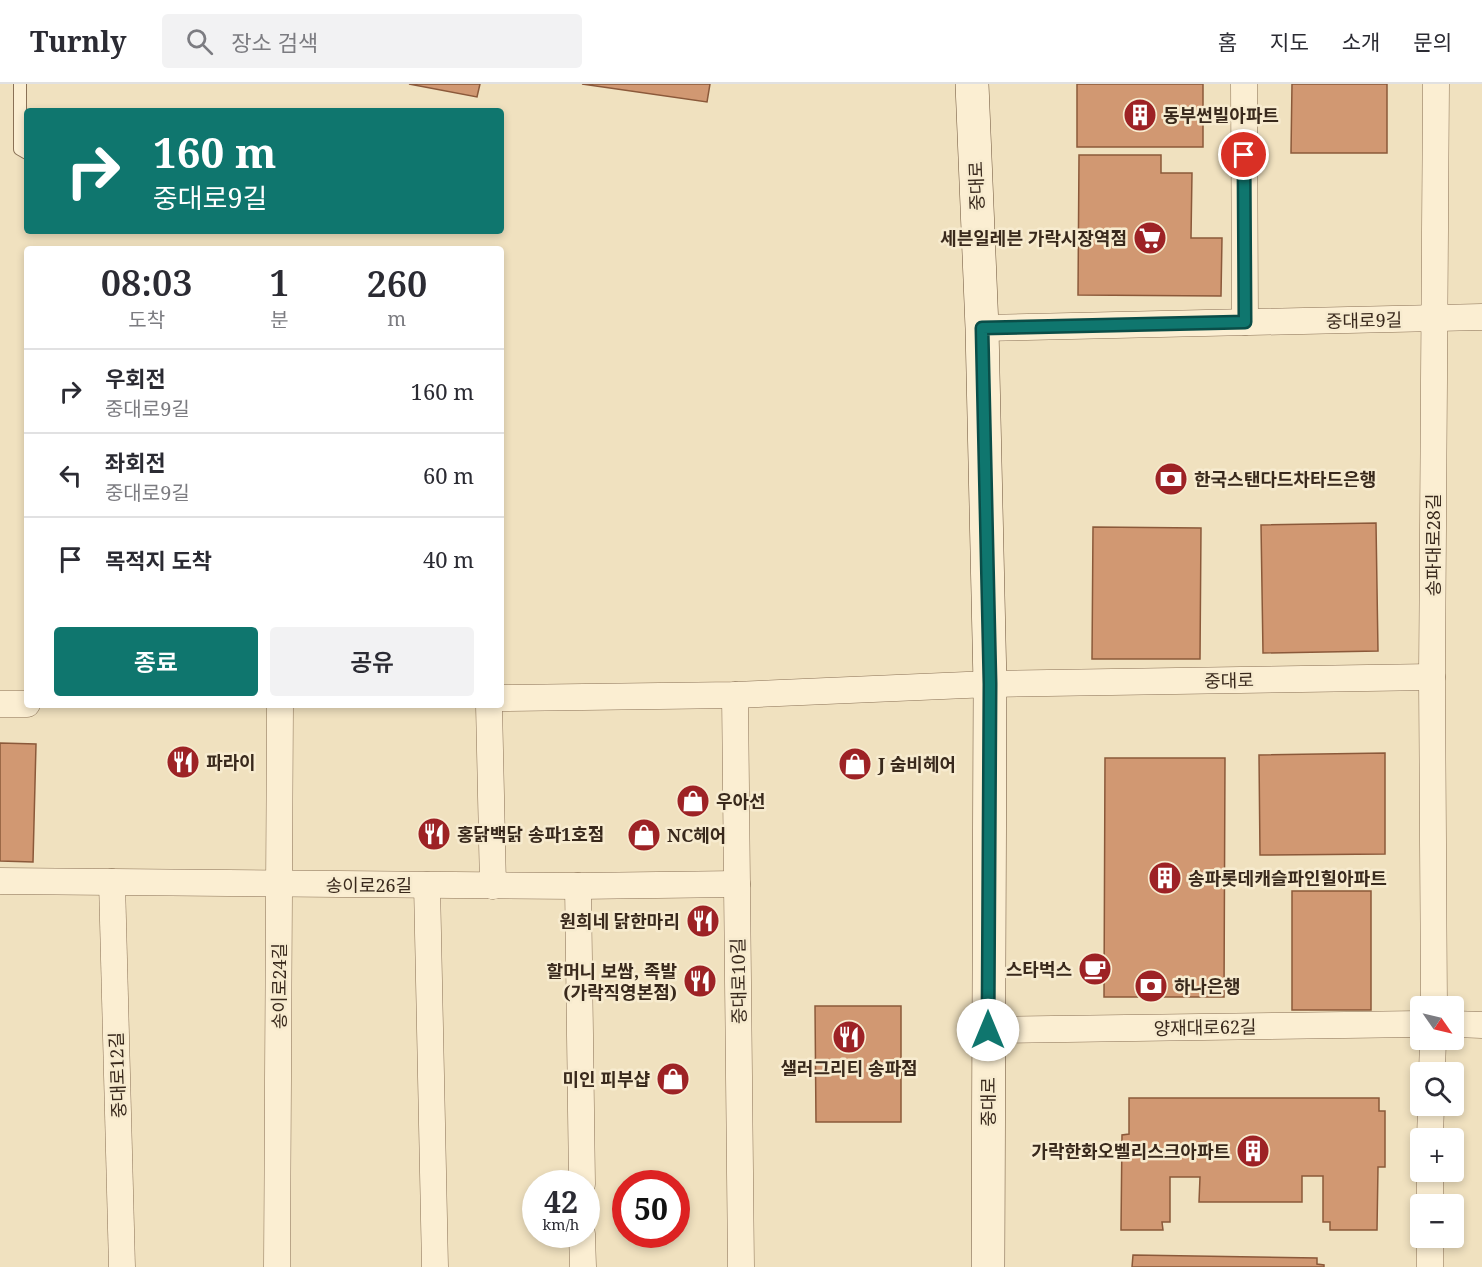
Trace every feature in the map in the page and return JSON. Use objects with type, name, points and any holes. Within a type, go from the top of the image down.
[{"type":"main road","name":"중대로","points":[[972,84],[982,328],[990,684],[988,1267]]},
{"type":"street","points":[[1244,84],[1245,322]]},
{"type":"street","name":"송파대로28길","points":[[1434,996],[1432,677],[1436,84]]},
{"type":"street","name":"중대로9길","points":[[982,328],[1482,317]]},
{"type":"street","name":"중대로","points":[[990,684],[1432,677]]},
{"type":"street","points":[[504,698],[735,694],[990,684]]},
{"type":"street","name":"중대로10길","points":[[735,694],[741,1267]]},
{"type":"street","points":[[0,704],[24,704]]},
{"type":"street","name":"송이로24길","points":[[278,1267],[280,708]]},
{"type":"street","points":[[489,708],[493,886]]},
{"type":"street","name":"송이로26길","points":[[0,882],[493,886],[737,884]]},
{"type":"street","name":"중대로12길","points":[[112,882],[122,1267]]},
{"type":"street","points":[[427,885],[435,1267]]},
{"type":"street","points":[[578,886],[582,1170]]},
{"type":"street","name":"양재대로62길","points":[[988,1030],[1410,1023]]},
{"type":"street","points":[[1464,1024],[1482,1025]]},
{"type":"street","points":[[582,1248],[583,1267]]},
{"type":"street","points":[[1430,1248],[1431,1267]]},
{"type":"lane","points":[[20,84],[20,149],[24,151]]},
{"type":"building","points":[[409,84],[480,84],[477,97]]},
{"type":"building","points":[[582,84],[710,84],[707,102]]},
{"type":"building","name":"동부썬빌아파트","points":[[1077,84],[1203,84],[1203,147],[1077,147]]},
{"type":"building","points":[[1292,84],[1387,84],[1387,153],[1291,153]]},
{"type":"building","points":[[1079,155],[1161,155],[1161,173],[1192,173],[1191,238],[1222,238],[1221,296],[1078,295]]},
{"type":"building","points":[[1376,523],[1378,651],[1263,653],[1261,525]]},
{"type":"building","points":[[1093,527],[1201,528],[1200,659],[1092,659]]},
{"type":"building","points":[[0,743],[36,744],[33,862],[0,861]]},
{"type":"building","points":[[1385,753],[1385,854],[1260,855],[1259,755]]},
{"type":"building","name":"송파롯데캐슬파인힐아파트","points":[[1105,758],[1225,758],[1224,997],[1104,997]]},
{"type":"building","points":[[1292,891],[1371,891],[1371,1010],[1292,1010]]},
{"type":"building","points":[[815,1006],[901,1006],[901,1122],[816,1122]]},
{"type":"building","name":"가락한화오벨리스크아파트","points":[[1129,1098],[1379,1098],[1379,1111],[1385,1111],[1385,1167],[1378,1167],[1377,1230],[1330,1230],[1330,1222],[1323,1222],[1323,1176],[1302,1176],[1302,1202],[1199,1202],[1200,1177],[1170,1177],[1170,1222],[1162,1222],[1163,1230],[1121,1230],[1122,1135],[1129,1134]]},
{"type":"building","points":[[1133,1255],[1317,1258],[1317,1264],[1324,1265],[1324,1267],[1132,1267]]},
{"type":"place","name":"동부썬빌아파트","points":[[1140,115]]},
{"type":"place","name":"세븐일레븐 가락시장역점","points":[[1150,238]]},
{"type":"place","name":"한국스탠다드차타드은행","points":[[1171,479]]},
{"type":"place","name":"파라이","points":[[183,762]]},
{"type":"place","name":"J 숨비헤어","points":[[855,764]]},
{"type":"place","name":"우아선","points":[[693,801]]},
{"type":"place","name":"홍닭백닭 송파1호점","points":[[434,834]]},
{"type":"place","name":"NC헤어","points":[[644,835]]},
{"type":"place","name":"송파롯데캐슬파인힐아파트","points":[[1165,878]]},
{"type":"place","name":"원희네 닭한마리","points":[[703,921]]},
{"type":"place","name":"스타벅스","points":[[1095,969]]},
{"type":"place","name":"할머니 보쌈, 족발 (가락직영본점)","points":[[700,981]]},
{"type":"place","name":"하나은행","points":[[1151,986]]},
{"type":"place","name":"샐러그리티 송파점","points":[[849,1037]]},
{"type":"place","name":"미인 피부샵","points":[[673,1079]]},
{"type":"place","name":"가락한화오벨리스크아파트","points":[[1253,1151]]},
{"type":"route","points":[[988,1030],[990,684],[982,328],[1245,322],[1244,155]]}]
